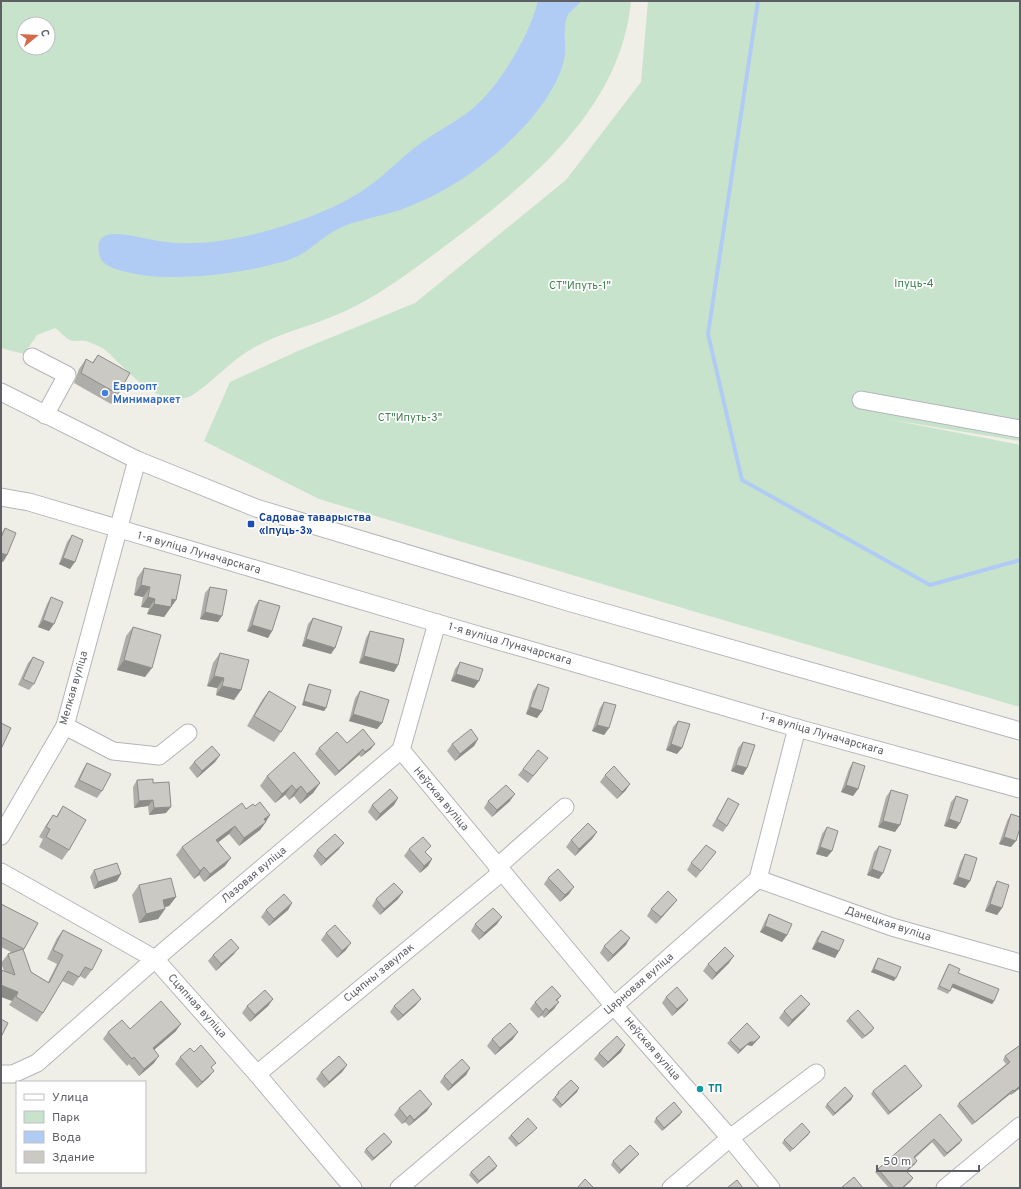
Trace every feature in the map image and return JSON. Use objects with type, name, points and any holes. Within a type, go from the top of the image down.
[{"type":"street","points":[[32,358],[67,375],[45,415]]},
{"type":"street","points":[[1,392],[137,460],[238,501],[331,531],[568,602],[1020,731]]},
{"type":"street","points":[[861,400],[1020,429]]},
{"type":"street","name":"Мелкая вуліца","points":[[1,836],[65,726],[137,460]]},
{"type":"street","name":"1-я вуліца Луначарскага","points":[[1,497],[29,502],[797,728],[1020,790]]},
{"type":"street","points":[[401,750],[437,623]]},
{"type":"street","points":[[65,726],[113,751],[159,756],[188,733]]},
{"type":"street","points":[[758,879],[797,728]]},
{"type":"street","name":"Неўская вуліца","points":[[401,750],[614,1006],[730,1138],[771,1188]]},
{"type":"street","name":"Лазовая вуліца","points":[[1,1074],[13,1074],[37,1063],[155,959],[401,750]]},
{"type":"street","points":[[500,870],[565,807]]},
{"type":"street","name":"Сцяпны завулак","points":[[256,1074],[500,870]]},
{"type":"street","name":"Сцяпная вуліца","points":[[1,872],[155,959],[353,1188]]},
{"type":"street","name":"Данецкая вуліца","points":[[758,879],[892,927],[1020,963]]},
{"type":"street","name":"Цярновая вуліца","points":[[399,1188],[614,1006],[758,879]]},
{"type":"street","points":[[671,1188],[730,1138],[816,1073]]},
{"type":"street","points":[[945,1188],[1020,1126]]},
{"type":"green space","points":[[1,1],[631,1],[624,39],[610,75],[591,107],[568,138],[542,166],[483,217],[427,260],[372,297],[332,317],[264,342],[245,353],[191,396],[179,399],[172,399],[157,394],[132,375],[104,349],[86,341],[70,340],[55,328],[37,335],[24,354],[1,348]]},
{"type":"green space","points":[[648,1],[1020,1],[1020,441],[887,419],[1020,445],[1020,707],[319,499],[204,441],[230,382],[298,351],[415,303],[566,180],[641,82]]},
{"type":"water","points":[[538,1],[582,1],[569,13],[567,17],[565,27],[564,60],[555,85],[544,102],[530,119],[498,152],[461,180],[441,192],[400,210],[344,226],[332,232],[292,259],[253,269],[205,276],[160,277],[125,272],[104,263],[101,260],[98,250],[99,244],[101,239],[108,235],[120,234],[175,243],[214,242],[275,229],[310,217],[343,202],[372,184],[405,155],[471,110],[482,100],[512,60],[528,30]]},
{"type":"building","points":[[98,355],[130,373],[118,394],[81,373],[86,359],[93,363]]},
{"type":"building","points":[[5,528],[16,533],[7,555],[1,553],[1,538]]},
{"type":"building","points":[[72,535],[83,540],[75,562],[63,558]]},
{"type":"building","points":[[144,568],[181,575],[176,600],[172,599],[171,607],[154,604],[155,599],[148,597],[150,587],[141,585]]},
{"type":"building","points":[[210,587],[227,590],[222,616],[205,612]]},
{"type":"building","points":[[51,597],[63,602],[54,624],[43,620]]},
{"type":"building","points":[[259,600],[280,606],[272,631],[252,625]]},
{"type":"building","points":[[313,618],[342,627],[335,648],[306,639]]},
{"type":"building","points":[[133,627],[161,635],[152,668],[124,660]]},
{"type":"building","points":[[370,631],[404,639],[398,665],[364,656]]},
{"type":"building","points":[[220,653],[249,660],[241,690],[222,686],[224,678],[214,676]]},
{"type":"building","points":[[33,657],[44,662],[34,684],[23,679]]},
{"type":"building","points":[[460,662],[483,669],[479,681],[456,674]]},
{"type":"building","points":[[309,684],[331,690],[326,708],[304,701]]},
{"type":"building","points":[[538,684],[549,688],[542,711],[530,707]]},
{"type":"building","points":[[269,691],[296,707],[281,732],[254,716]]},
{"type":"building","points":[[360,691],[389,700],[382,723],[353,714]]},
{"type":"building","points":[[604,702],[616,705],[609,728],[597,725]]},
{"type":"building","points":[[678,721],[690,724],[682,748],[671,744]]},
{"type":"building","points":[[1,723],[11,728],[1,749]]},
{"type":"building","points":[[363,729],[375,744],[365,752],[363,749],[339,771],[319,748],[337,732],[347,743]]},
{"type":"building","points":[[471,729],[478,739],[460,754],[452,744]]},
{"type":"building","points":[[743,742],[755,745],[747,768],[736,765]]},
{"type":"building","points":[[212,746],[220,755],[202,771],[194,762]]},
{"type":"building","points":[[538,750],[548,758],[533,776],[523,769]]},
{"type":"building","points":[[294,752],[320,783],[307,794],[301,786],[296,790],[292,785],[282,794],[267,776]]},
{"type":"building","points":[[853,762],[865,766],[858,789],[846,785]]},
{"type":"building","points":[[87,763],[111,774],[102,791],[79,780]]},
{"type":"building","points":[[614,766],[630,784],[622,792],[605,775]]},
{"type":"building","points":[[153,779],[153,783],[169,782],[171,807],[154,808],[153,800],[139,801],[137,780]]},
{"type":"building","points":[[506,785],[515,794],[497,810],[488,801]]},
{"type":"building","points":[[390,789],[398,798],[380,814],[372,805]]},
{"type":"building","points":[[891,790],[908,795],[900,825],[883,821]]},
{"type":"building","points":[[956,796],[968,800],[960,823],[949,819]]},
{"type":"building","points":[[728,798],[739,804],[727,826],[717,819]]},
{"type":"building","points":[[260,802],[270,815],[264,819],[266,822],[244,838],[235,826],[216,840],[231,858],[210,874],[204,867],[200,871],[182,847],[242,803],[246,809],[253,804],[255,806]]},
{"type":"building","points":[[63,806],[86,820],[69,850],[46,837],[50,829],[46,827],[53,815],[57,817]]},
{"type":"building","points":[[1011,814],[1020,817],[1020,828],[1016,841],[1004,837]]},
{"type":"building","points":[[588,823],[597,832],[579,849],[571,840]]},
{"type":"building","points":[[827,827],[838,831],[832,851],[820,847]]},
{"type":"building","points":[[335,834],[344,843],[326,859],[317,850]]},
{"type":"building","points":[[423,837],[431,846],[425,852],[432,859],[424,866],[409,849]]},
{"type":"building","points":[[706,845],[716,852],[701,871],[691,863]]},
{"type":"building","points":[[879,846],[891,850],[883,873],[872,869]]},
{"type":"building","points":[[965,854],[977,858],[970,881],[958,877]]},
{"type":"building","points":[[117,863],[121,874],[98,882],[94,870]]},
{"type":"building","points":[[558,869],[574,887],[565,895],[548,878]]},
{"type":"building","points":[[171,878],[176,897],[163,900],[165,909],[146,914],[139,885]]},
{"type":"building","points":[[997,881],[1009,885],[1002,908],[990,904]]},
{"type":"building","points":[[394,883],[403,892],[384,909],[376,899]]},
{"type":"building","points":[[668,891],[677,900],[661,917],[651,909]]},
{"type":"building","points":[[284,894],[292,903],[274,919],[266,910]]},
{"type":"building","points":[[1,904],[38,923],[24,949],[1,937]]},
{"type":"building","points":[[493,908],[502,917],[484,933],[475,924]]},
{"type":"building","points":[[769,914],[792,924],[787,935],[765,926]]},
{"type":"building","points":[[335,925],[351,943],[342,951],[326,933]]},
{"type":"building","points":[[63,930],[102,950],[92,970],[85,967],[79,977],[68,971],[43,1013],[16,997],[18,992],[1,985],[1,970],[15,975],[8,954],[23,949],[31,972],[49,983],[63,955],[53,950]]},
{"type":"building","points":[[621,930],[630,938],[613,955],[604,946]]},
{"type":"building","points":[[822,931],[844,940],[839,951],[817,942]]},
{"type":"building","points":[[231,939],[239,948],[221,964],[213,955]]},
{"type":"building","points":[[725,947],[734,956],[716,973],[708,964]]},
{"type":"building","points":[[878,958],[901,967],[896,978],[874,969]]},
{"type":"building","points":[[949,964],[960,969],[958,973],[999,989],[994,1001],[953,984],[950,991],[939,986]]},
{"type":"building","points":[[552,986],[561,996],[556,1000],[559,1002],[549,1011],[546,1008],[543,1012],[535,1002]]},
{"type":"building","points":[[677,987],[688,1000],[677,1009],[666,997]]},
{"type":"building","points":[[413,989],[421,999],[403,1015],[394,1006]]},
{"type":"building","points":[[265,990],[273,999],[255,1015],[247,1006]]},
{"type":"building","points":[[801,995],[810,1004],[792,1020],[784,1011]]},
{"type":"building","points":[[161,1001],[181,1024],[153,1048],[159,1056],[144,1069],[134,1057],[132,1059],[108,1032],[122,1020],[130,1029]]},
{"type":"building","points":[[858,1010],[874,1028],[865,1036],[849,1018]]},
{"type":"building","points":[[1,1019],[8,1023],[1,1037]]},
{"type":"building","points":[[510,1023],[518,1032],[500,1048],[492,1039]]},
{"type":"building","points":[[747,1023],[760,1037],[754,1042],[750,1042],[740,1050],[730,1040]]},
{"type":"building","points":[[617,1036],[625,1045],[608,1062],[599,1053]]},
{"type":"building","points":[[201,1045],[216,1063],[211,1067],[214,1071],[202,1082],[180,1057],[190,1048],[194,1052]]},
{"type":"building","points":[[1019,1046],[1020,1086],[1014,1091],[1013,1090],[975,1122],[959,1103],[1010,1062],[1005,1056]]},
{"type":"building","points":[[339,1056],[347,1065],[329,1082],[321,1072]]},
{"type":"building","points":[[462,1059],[470,1068],[452,1085],[444,1076]]},
{"type":"building","points":[[905,1065],[922,1086],[890,1112],[873,1091]]},
{"type":"building","points":[[571,1080],[579,1088],[562,1105],[555,1097],[559,1093],[558,1092]]},
{"type":"building","points":[[845,1087],[853,1096],[835,1113],[827,1104]]},
{"type":"building","points":[[420,1090],[432,1104],[414,1120],[410,1115],[407,1118],[399,1108]]},
{"type":"building","points":[[674,1102],[682,1112],[664,1128],[656,1118]]},
{"type":"building","points":[[940,1114],[962,1140],[947,1153],[934,1139],[914,1157],[917,1161],[906,1171],[913,1178],[902,1188],[894,1188],[878,1169]]},
{"type":"building","points":[[528,1118],[537,1128],[519,1144],[511,1135]]},
{"type":"building","points":[[802,1123],[810,1132],[793,1149],[784,1140]]},
{"type":"building","points":[[384,1133],[392,1142],[374,1158],[366,1149]]},
{"type":"building","points":[[630,1145],[639,1154],[621,1170],[613,1161]]},
{"type":"building","points":[[489,1156],[497,1166],[479,1181],[471,1172]]},
{"type":"building","points":[[854,1177],[863,1188],[841,1188]]},
{"type":"building","points":[[585,1179],[594,1188],[578,1187]]},
{"type":"building","points":[[737,1180],[743,1188],[727,1188]]},
{"type":"waterway","points":[[758,1],[708,334],[742,480],[930,585],[1020,560]]},
{"type":"place","name":"Евроопт Минимаркет","points":[[105,393]]},
{"type":"place","name":"Садовае таварыства «Іпуць-3»","points":[[251,524]]},
{"type":"place","name":"ТП","points":[[700,1089]]},
{"type":"park label","name":"Іпуць-4","points":[[914,284]]},
{"type":"park label","name":"СТ\"Ипуть-1\"","points":[[580,286]]},
{"type":"park label","name":"СТ\"Ипуть-3\"","points":[[410,418]]}]
